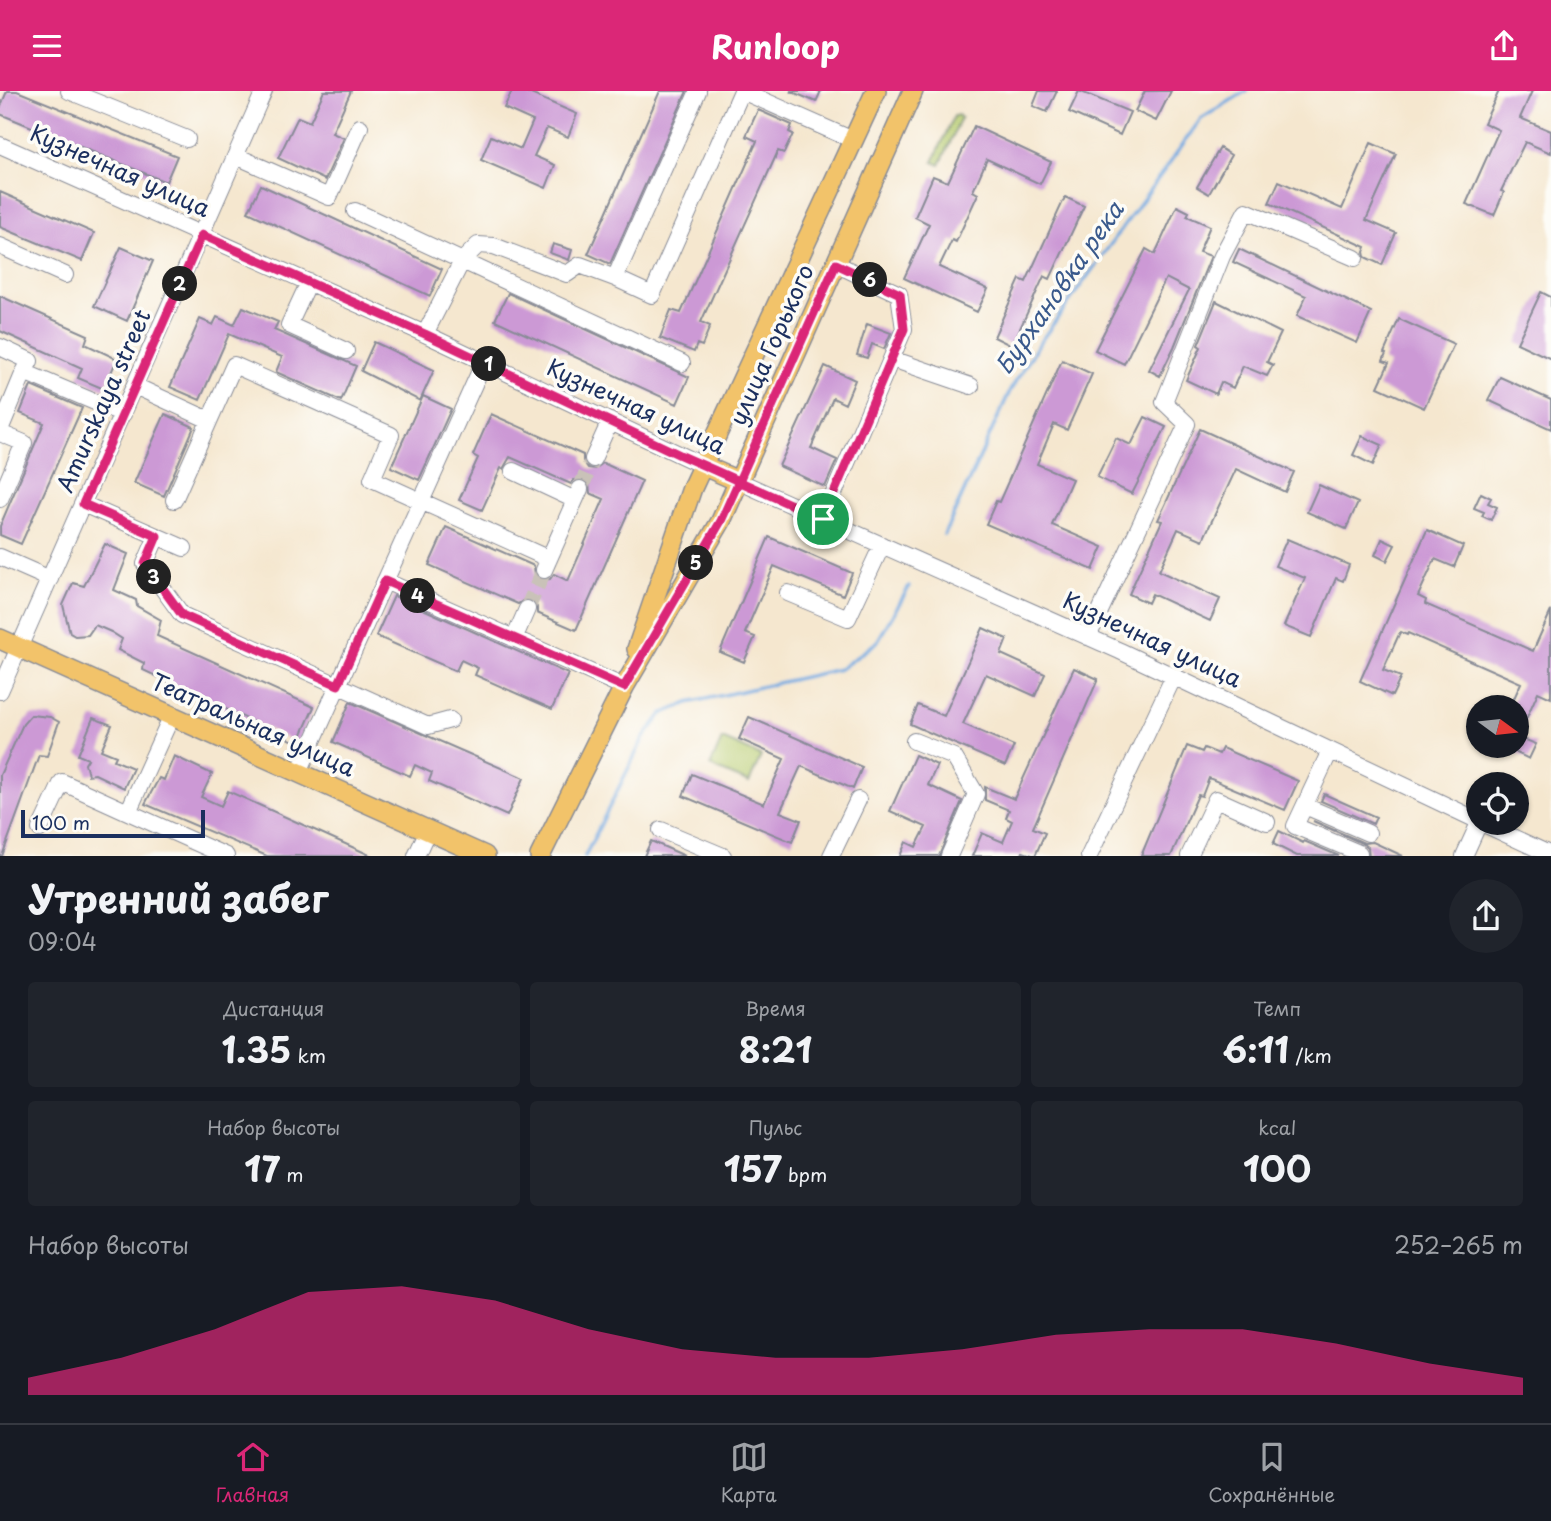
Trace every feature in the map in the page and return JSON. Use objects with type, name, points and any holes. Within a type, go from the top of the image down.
[{"type":"main road","name":"улица Горького","points":[[624,687],[684,506],[876,91]]},
{"type":"main road","name":"улица Горького","points":[[540,856],[624,687],[721,521],[913,91]]},
{"type":"main road","name":"Кузнечная улица","points":[[702,465],[738,481]]},
{"type":"main road","name":"Театральная улица","points":[[0,639],[485,856]]},
{"type":"street","points":[[69,91],[187,139]]},
{"type":"street","name":"Amurskaya street","points":[[0,691],[264,91]]},
{"type":"street","points":[[615,278],[698,91]]},
{"type":"street","points":[[425,334],[462,261],[478,245],[494,246],[567,274],[580,265],[652,295],[742,91],[853,140]]},
{"type":"street","points":[[236,156],[329,197],[360,127]]},
{"type":"street","name":"Кузнечная улица","points":[[0,145],[425,334],[702,465]]},
{"type":"street","points":[[355,211],[682,363]]},
{"type":"street","points":[[1088,637],[1187,424],[1164,402],[1222,256],[1246,211],[1355,258]]},
{"type":"street","points":[[0,246],[65,275]]},
{"type":"street","points":[[823,519],[904,329],[900,294],[836,264]]},
{"type":"street","points":[[309,282],[289,325],[346,351]]},
{"type":"street","points":[[0,347],[30,361],[0,432],[24,443],[0,499]]},
{"type":"street","points":[[892,359],[971,387]]},
{"type":"street","points":[[299,772],[484,362]]},
{"type":"street","points":[[174,500],[234,365],[391,435],[372,479],[547,564],[578,494],[513,471]]},
{"type":"street","points":[[24,372],[123,414]]},
{"type":"street","points":[[135,386],[209,420]]},
{"type":"street","points":[[593,459],[610,421]]},
{"type":"street","name":"Кузнечная улица","points":[[738,481],[1174,676],[1466,815]]},
{"type":"street","points":[[83,504],[184,548]]},
{"type":"street","points":[[157,536],[145,564],[182,615],[428,726],[450,720]]},
{"type":"street","points":[[788,593],[848,618],[882,545]]},
{"type":"street","points":[[0,557],[50,579]]},
{"type":"street","points":[[385,581],[624,687]]},
{"type":"street","points":[[514,639],[527,609]]},
{"type":"street","points":[[1108,856],[1090,852],[1174,676]]},
{"type":"street","points":[[128,812],[172,715]]},
{"type":"street","points":[[914,741],[954,757],[976,794],[949,856]]},
{"type":"street","points":[[1330,751],[1295,826],[1359,853]]},
{"type":"street","points":[[40,829],[62,782],[226,856]]},
{"type":"street","points":[[1189,856],[1216,799],[1267,822]]},
{"type":"street","points":[[831,856],[858,800]]},
{"type":"street","points":[[1305,806],[1368,833]]},
{"type":"street","points":[[416,856],[428,830]]},
{"type":"street","points":[[661,830],[723,856]]},
{"type":"street","points":[[1464,856],[1474,835]]},
{"type":"street","name":"Кузнечная улица","points":[[1508,835],[1551,855]]},
{"type":"green space","points":[[954,116],[961,118],[940,165],[933,162]]},
{"type":"green space","points":[[722,739],[761,756],[749,783],[710,766]]},
{"type":"building","points":[[7,91],[17,91],[177,156],[166,182],[0,114]]},
{"type":"building","points":[[324,91],[351,91],[332,133],[344,138],[325,180],[278,158],[298,117],[310,122]]},
{"type":"building","points":[[512,91],[524,91],[577,114],[568,137],[547,128],[534,156],[555,165],[546,188],[481,160],[491,136],[521,149],[533,121],[504,108]]},
{"type":"building","points":[[660,91],[687,91],[610,264],[588,254]]},
{"type":"building","points":[[790,91],[821,91],[816,102]]},
{"type":"building","points":[[1039,91],[1057,91],[1047,112],[1033,106]]},
{"type":"building","points":[[1079,91],[1130,112],[1120,135],[1069,112]]},
{"type":"building","points":[[1145,91],[1171,91],[1156,121],[1135,111]]},
{"type":"building","points":[[1499,91],[1532,91],[1520,118],[1551,131],[1551,153],[1525,142],[1501,191],[1504,192],[1494,215],[1466,204],[1499,130],[1484,123]]},
{"type":"building","points":[[758,110],[792,125],[789,132],[793,134],[784,153],[778,151],[701,322],[710,326],[702,346],[697,344],[694,352],[660,338],[671,310],[681,313],[757,141],[746,136]]},
{"type":"building","points":[[974,126],[1051,162],[1040,184],[987,159],[973,191],[978,194],[956,242],[952,240],[939,267],[988,289],[977,312],[904,278],[929,224],[915,217],[933,176],[948,182]]},
{"type":"building","points":[[1371,143],[1396,154],[1366,220],[1396,233],[1382,265],[1365,257],[1366,247],[1269,203],[1279,181],[1342,209]]},
{"type":"building","points":[[1220,148],[1231,155],[1209,194],[1197,187]]},
{"type":"building","points":[[261,185],[442,269],[430,296],[248,212]]},
{"type":"building","points":[[0,192],[94,233],[82,261],[0,227]]},
{"type":"building","points":[[1065,197],[1084,206],[1050,279],[1044,276],[1012,346],[994,337],[1020,279],[1026,282]]},
{"type":"building","points":[[1177,206],[1189,212],[1187,216],[1210,226],[1199,252],[1211,256],[1160,376],[1149,370],[1189,290],[1166,278],[1124,364],[1095,350],[1146,249],[1155,254]]},
{"type":"building","points":[[553,244],[572,250],[569,260],[550,253]]},
{"type":"building","points":[[121,247],[153,261],[127,321],[94,306]]},
{"type":"building","points":[[1239,249],[1371,312],[1357,343],[1297,316],[1306,296],[1233,262]]},
{"type":"building","points":[[1541,292],[1551,297],[1551,359],[1517,343]]},
{"type":"building","points":[[508,293],[689,377],[677,404],[495,320]]},
{"type":"building","points":[[0,296],[88,335],[85,344],[117,359],[104,389],[78,378],[82,368],[0,331]]},
{"type":"building","points":[[1216,301],[1281,333],[1267,362],[1273,365],[1267,376],[1243,366],[1233,388],[1221,382],[1216,394],[1186,380],[1201,347],[1198,345]]},
{"type":"building","points":[[243,307],[278,322],[274,330],[356,366],[341,401],[276,372],[282,357],[229,334],[200,400],[170,387],[200,319],[213,325],[217,317],[234,325]]},
{"type":"building","points":[[1399,319],[1454,344],[1424,408],[1378,387],[1389,363],[1383,361],[1386,354],[1384,353]]},
{"type":"building","points":[[867,324],[891,333],[884,349],[872,344],[867,358],[857,355]]},
{"type":"building","points":[[374,342],[434,370],[420,401],[361,371]]},
{"type":"building","points":[[1062,360],[1092,374],[1067,430],[1054,424],[1037,464],[1072,479],[1052,525],[1103,547],[1093,570],[986,524],[996,501],[999,502]]},
{"type":"building","points":[[825,366],[855,380],[845,404],[833,398],[811,448],[837,460],[825,487],[779,466]]},
{"type":"building","points":[[1500,377],[1551,400],[1551,429],[1488,400]]},
{"type":"building","points":[[31,386],[82,408],[21,544],[0,535],[0,526],[44,423],[20,413]]},
{"type":"building","points":[[423,396],[451,409],[419,480],[391,467]]},
{"type":"building","points":[[165,414],[194,427],[164,496],[134,483]]},
{"type":"building","points":[[491,414],[583,455],[583,461],[588,468],[595,469],[603,463],[642,481],[576,630],[537,613],[537,607],[532,600],[525,599],[518,604],[429,565],[446,527],[534,566],[535,576],[540,580],[550,579],[554,574],[568,581],[604,499],[590,493],[589,483],[584,479],[574,480],[571,484],[510,457],[503,469],[501,468],[482,510],[459,500],[478,458],[473,455]]},
{"type":"building","points":[[1145,417],[1166,427],[1132,494],[1097,477],[1116,438],[1131,445]]},
{"type":"building","points":[[1200,429],[1294,472],[1285,492],[1236,469],[1203,540],[1178,529],[1159,571],[1220,599],[1210,621],[1152,594],[1148,603],[1129,594],[1162,521],[1158,520]]},
{"type":"building","points":[[1362,436],[1382,445],[1373,465],[1353,455]]},
{"type":"building","points":[[1319,485],[1358,503],[1346,529],[1307,512]]},
{"type":"building","points":[[1481,493],[1491,498],[1488,503],[1497,507],[1491,520],[1482,516],[1484,512],[1474,508]]},
{"type":"building","points":[[1427,530],[1463,546],[1454,567],[1435,559],[1418,596],[1426,600],[1425,604],[1533,651],[1551,611],[1551,698],[1538,692],[1530,710],[1530,695],[1516,695],[1521,683],[1408,633],[1407,635],[1400,632],[1383,670],[1401,677],[1392,696],[1360,681]]},
{"type":"building","points":[[769,537],[852,573],[843,595],[774,566],[745,633],[755,637],[744,662],[720,652]]},
{"type":"building","points":[[1287,539],[1349,565],[1343,581],[1336,578],[1311,637],[1284,626],[1305,578],[1275,566]]},
{"type":"building","points":[[1382,539],[1395,545],[1387,561],[1375,555]]},
{"type":"building","points":[[105,544],[128,554],[114,590],[136,600],[137,606],[161,620],[157,636],[314,707],[298,743],[143,670],[144,663],[118,650],[122,639],[111,632],[95,625],[88,635],[75,636],[70,633],[63,605],[73,583],[84,586]]},
{"type":"building","points":[[394,596],[568,674],[552,709],[475,675],[478,668],[461,660],[456,671],[376,636]]},
{"type":"building","points":[[983,628],[1007,639],[1001,654],[1045,674],[1035,696],[986,674],[963,724],[1014,746],[1005,766],[910,724],[918,705],[944,716]]},
{"type":"building","points":[[1074,668],[1098,679],[1033,828],[1045,833],[1035,856],[1023,852],[1021,856],[972,856],[982,833],[1003,842],[1012,821],[1006,818],[1009,810],[985,800],[985,787],[1014,799]]},
{"type":"building","points":[[350,702],[524,778],[507,816],[429,781],[432,773],[415,765],[410,776],[333,742]]},
{"type":"building","points":[[31,715],[50,717],[59,722],[47,756],[39,755],[0,856],[0,775],[23,724]]},
{"type":"building","points":[[749,717],[862,767],[853,789],[801,766],[780,812],[801,820],[792,842],[683,796],[692,774],[764,804],[784,759],[739,739]]},
{"type":"building","points":[[93,718],[112,725],[101,750],[116,756],[114,760],[133,768],[124,788],[95,774],[88,775],[85,764],[88,759],[78,755]]},
{"type":"building","points":[[1530,742],[1536,744],[1530,757]]},
{"type":"building","points":[[1187,746],[1202,752],[1204,748],[1219,754],[1222,748],[1298,781],[1285,810],[1209,778],[1202,796],[1198,795],[1171,856],[1141,856]]},
{"type":"building","points":[[915,755],[937,765],[928,785],[962,801],[939,856],[900,856],[906,842],[916,847],[926,827],[890,811]]},
{"type":"building","points":[[174,756],[212,774],[201,797],[221,806],[228,791],[372,856],[267,856],[145,804],[159,778],[164,780]]},
{"type":"building","points":[[1324,794],[1376,817],[1373,824],[1321,801]]},
{"type":"building","points":[[1313,821],[1364,843],[1373,842],[1403,856],[1369,856],[1368,847],[1364,844]]},
{"type":"building","points":[[1279,831],[1339,856],[1297,856],[1273,844]]},
{"type":"building","points":[[651,841],[685,856],[644,856]]},
{"type":"waterway","name":"Бурхановка река","points":[[944,535],[1010,391],[1038,345],[1201,119],[1246,91]]},
{"type":"waterway","name":"Бурхановка река","points":[[585,856],[643,739],[662,714],[688,703],[840,669],[877,642],[909,587]]},
{"type":"tunnel","points":[[580,489],[593,459]]},
{"type":"tunnel","points":[[527,609],[544,570]]},
{"type":"route","points":[[823,519],[775,498],[738,481],[680,455],[425,334],[202,235],[83,504],[157,536],[145,564],[182,615],[338,685],[385,581],[624,687],[721,521],[738,481],[836,264],[900,294],[904,329],[823,519]]}]
